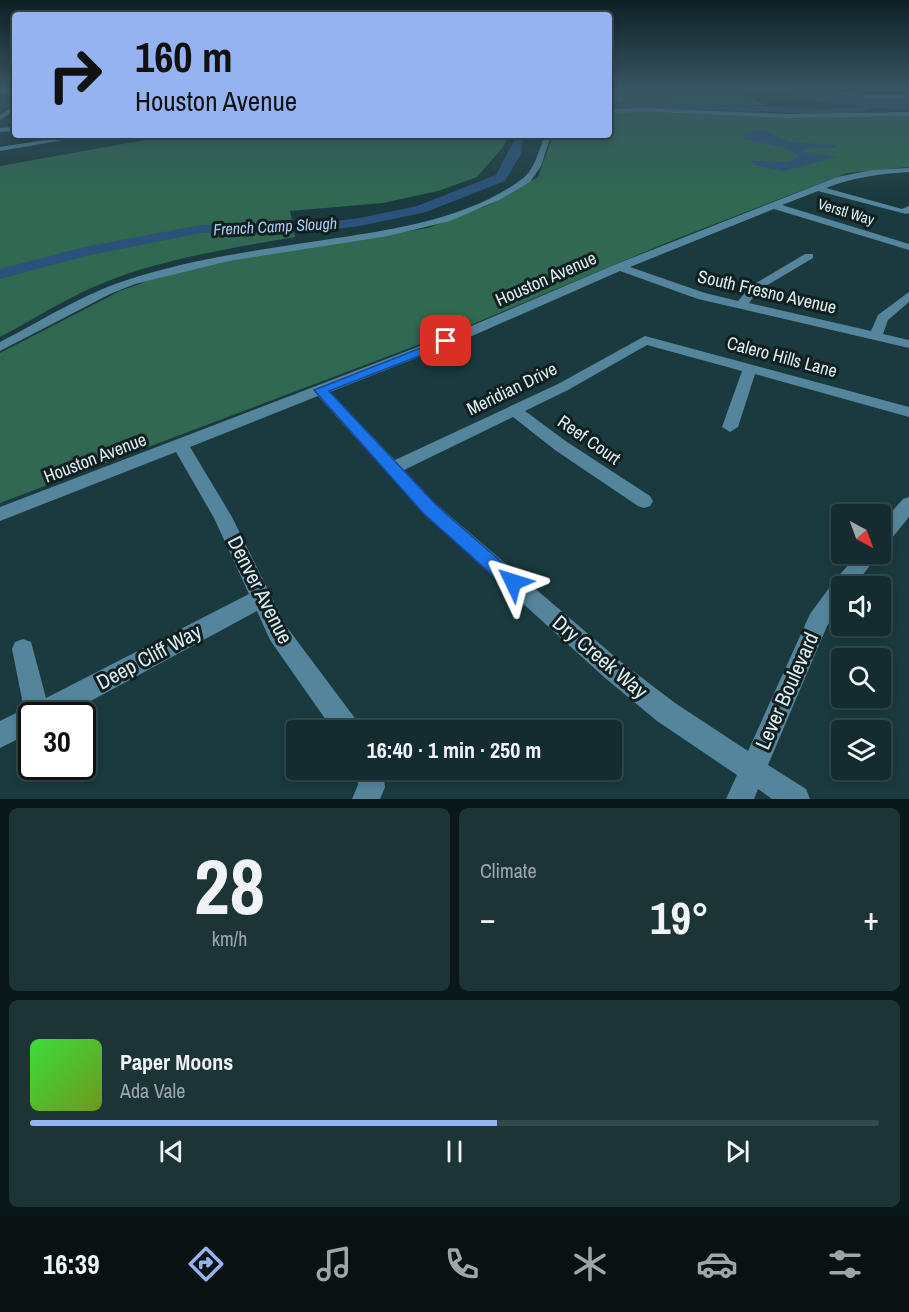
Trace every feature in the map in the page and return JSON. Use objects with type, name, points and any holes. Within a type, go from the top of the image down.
[{"type":"street","points":[[0,149],[71,138]]},
{"type":"street","points":[[0,347],[131,282],[229,258],[388,232],[447,219],[496,198],[527,180],[537,166],[547,138]]},
{"type":"street","name":"Houston Avenue","points":[[0,514],[467,333],[618,267],[818,188],[860,174],[909,170]]},
{"type":"street","points":[[818,188],[906,210]]},
{"type":"street","name":"Verstl Way","points":[[775,206],[909,247]]},
{"type":"street","points":[[741,305],[755,288],[809,256]]},
{"type":"street","name":"South Fresno Avenue","points":[[618,267],[678,289],[909,344]]},
{"type":"street","points":[[876,335],[882,318],[909,296]]},
{"type":"street","name":"Calero Hills Lane","points":[[645,340],[909,412]]},
{"type":"street","name":"Meridian Drive","points":[[393,468],[514,410],[645,340]]},
{"type":"street","points":[[730,427],[750,369]]},
{"type":"street","name":"Dry Creek Way","points":[[320,390],[430,509],[612,669],[666,712],[796,799]]},
{"type":"street","name":"Reef Court","points":[[514,410],[561,446],[644,501]]},
{"type":"street","name":"Denver Avenue","points":[[180,444],[223,517],[278,633],[304,673],[340,720]]},
{"type":"street","points":[[891,526],[909,504]]},
{"type":"street","name":"Lever Boulevard","points":[[851,576],[861,564]]},
{"type":"street","name":"Deep Cliff Way","points":[[63,702],[261,597]]},
{"type":"street","name":"Lever Boulevard","points":[[740,799],[818,621],[831,603]]},
{"type":"street","points":[[23,648],[35,702]]},
{"type":"street","points":[[0,735],[18,725]]},
{"type":"street","points":[[366,799],[372,787],[371,780]]},
{"type":"green space","points":[[612,126],[909,126],[909,167],[847,173],[671,241],[468,326],[0,503],[0,353],[120,291],[150,280],[227,260],[428,228],[489,205],[538,177],[552,138],[612,138]]},
{"type":"green space","points":[[156,138],[508,138],[503,147],[477,177],[438,191],[383,203],[290,211],[295,237],[190,257],[112,279],[0,337],[0,166]]},
{"type":"water","points":[[763,130],[790,142],[837,145],[834,148],[812,147],[801,152],[836,157],[784,171],[754,165],[751,161],[788,162],[800,156],[785,148],[743,139],[745,133]]},
{"type":"waterway","name":"French Camp Slough","points":[[0,274],[85,252],[201,229],[319,227],[360,222],[421,209],[501,178],[515,154],[520,138]]},
{"type":"route","points":[[446,341],[320,390],[430,509],[513,582]]}]
